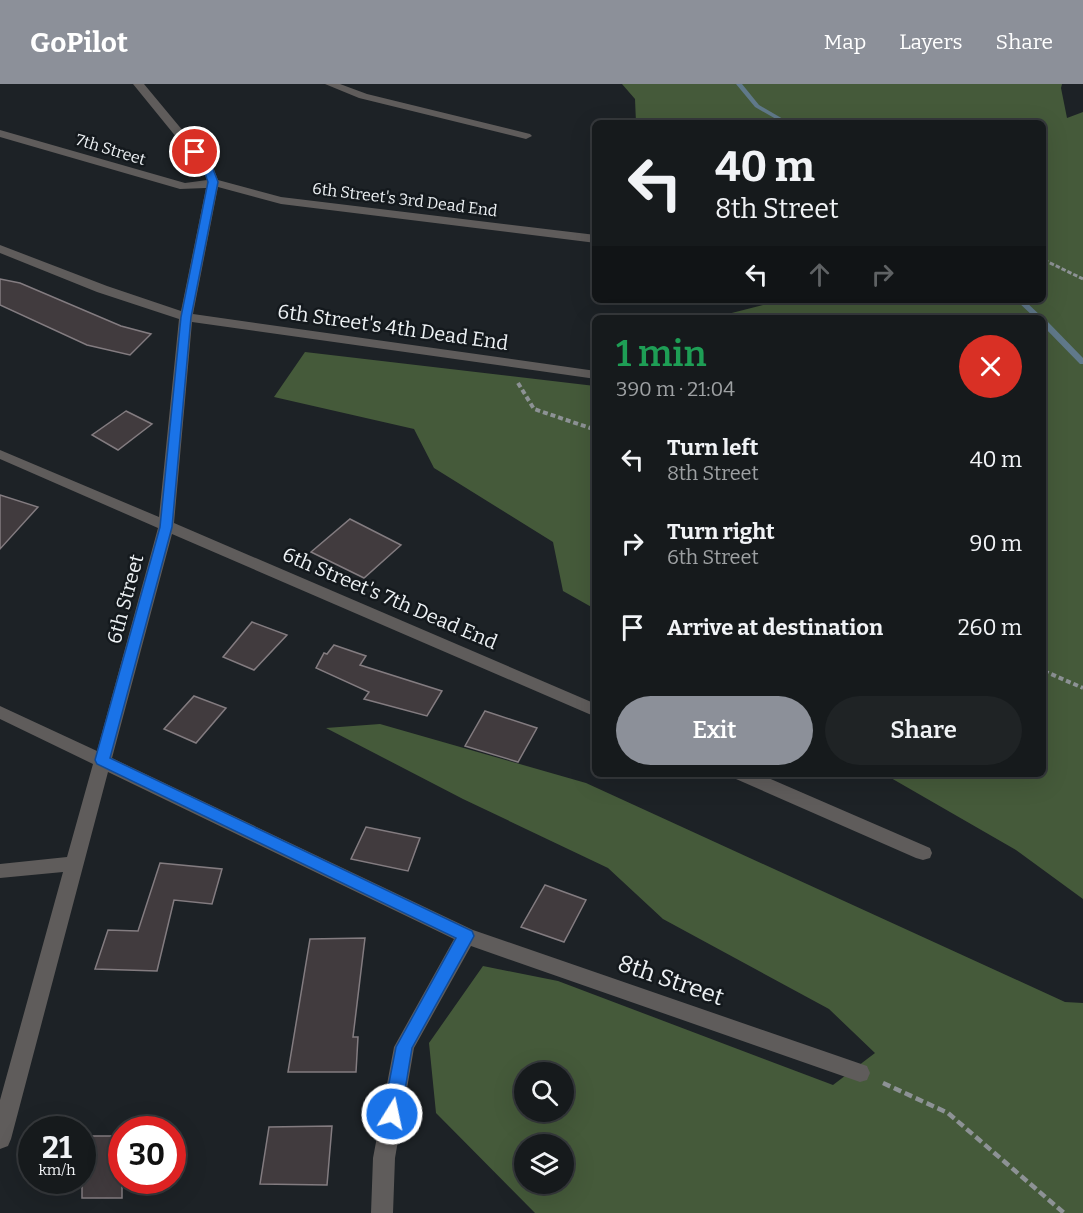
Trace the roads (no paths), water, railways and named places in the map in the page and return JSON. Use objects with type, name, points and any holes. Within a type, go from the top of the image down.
[{"type":"street","points":[[138,84],[209,169],[213,182]]},
{"type":"street","points":[[330,84],[363,96],[526,136]]},
{"type":"street","name":"7th Street","points":[[0,133],[184,187],[213,182]]},
{"type":"street","name":"6th Street's 3rd Dead End","points":[[213,182],[281,200],[592,239]]},
{"type":"street","name":"6th Street","points":[[0,1139],[166,527],[186,317],[213,182]]},
{"type":"street","name":"6th Street's 4th Dead End","points":[[0,249],[102,289],[186,317],[592,374]]},
{"type":"street","name":"6th Street's 7th Dead End","points":[[0,454],[592,709]]},
{"type":"street","name":"8th Street","points":[[0,712],[466,936],[860,1073]]},
{"type":"street","points":[[749,777],[923,853]]},
{"type":"street","points":[[0,871],[74,864]]},
{"type":"street","points":[[382,1213],[384,1158],[404,1047],[466,936]]},
{"type":"waterway","points":[[739,84],[757,106],[782,120]]},
{"type":"waterway","points":[[1023,303],[1036,315]]},
{"type":"waterway","points":[[1046,325],[1083,362]]}]
